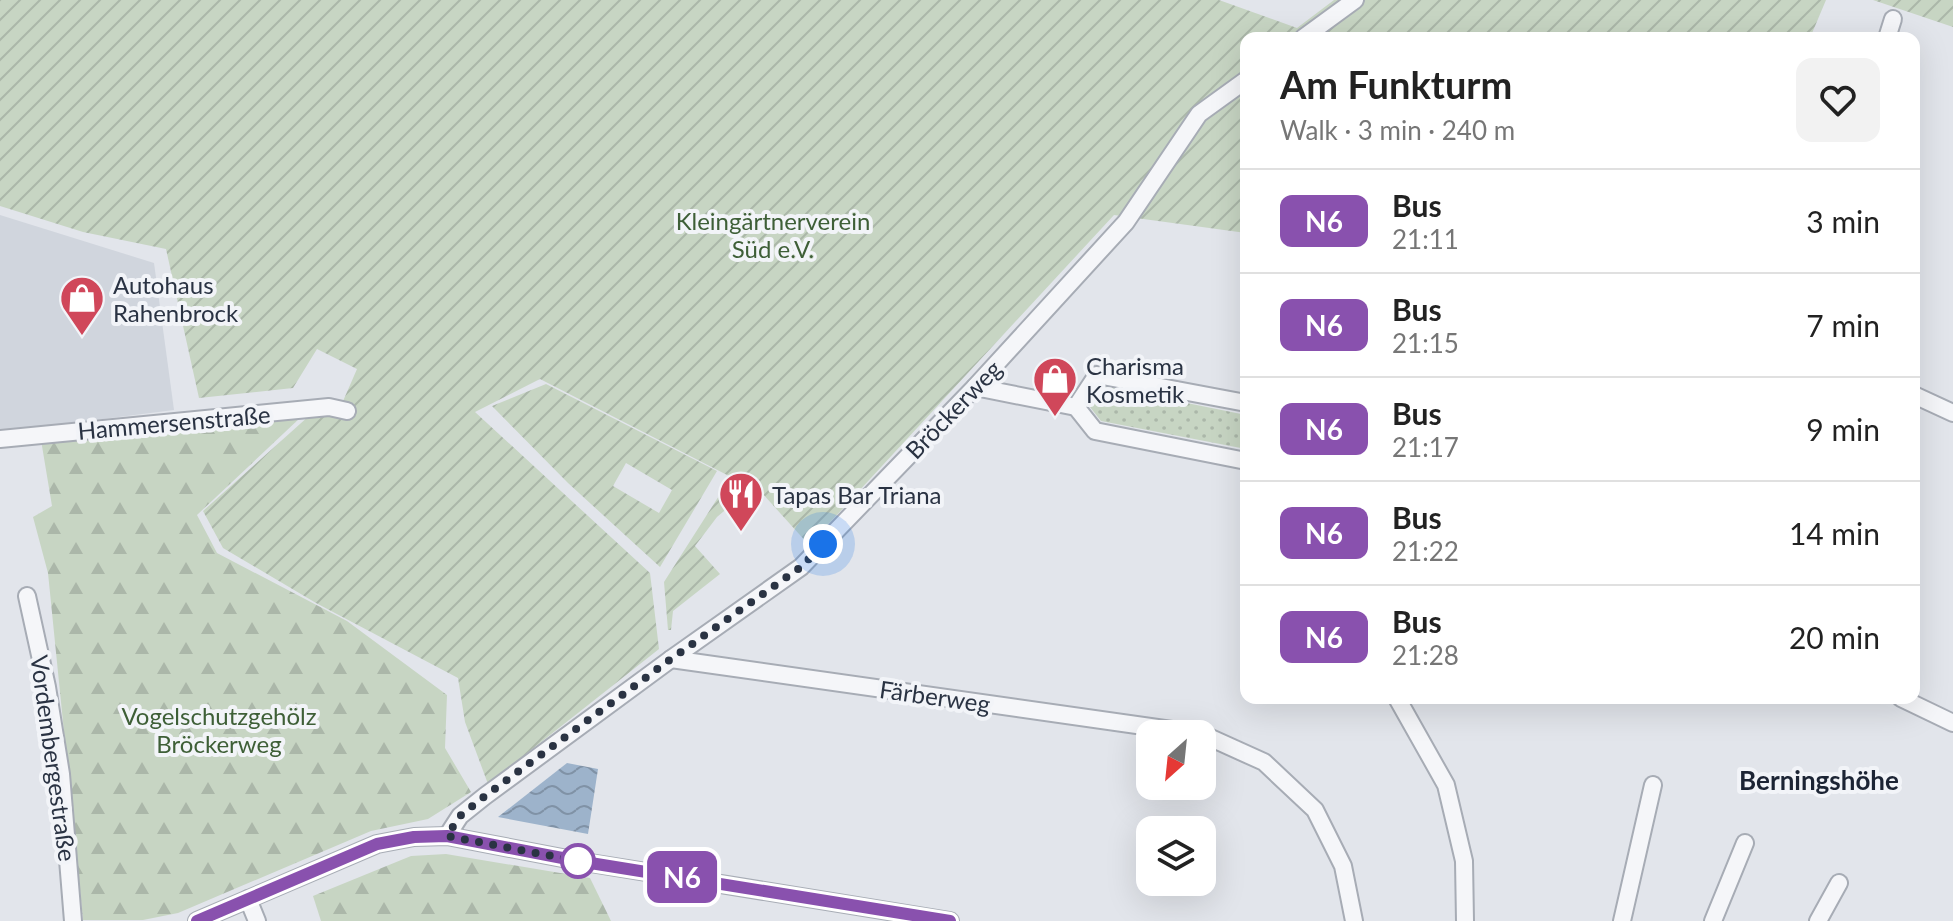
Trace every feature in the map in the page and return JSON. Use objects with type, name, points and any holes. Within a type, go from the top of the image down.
[{"type":"street","points":[[1311,32],[1355,0]]},
{"type":"street","points":[[1889,32],[1893,19]]},
{"type":"street","name":"Bröckerweg","points":[[447,836],[460,816],[801,567],[975,387],[1126,222],[1199,114],[1240,84]]},
{"type":"street","points":[[1076,407],[1097,375],[1240,402]]},
{"type":"street","points":[[975,387],[1076,407],[1095,431],[1240,460]]},
{"type":"street","points":[[1920,398],[1953,413]]},
{"type":"street","name":"Hammersenstraße","points":[[0,439],[329,407],[347,411]]},
{"type":"street","name":"Vordembergestraße","points":[[27,596],[47,687],[61,774],[73,921]]},
{"type":"street","name":"Färberweg","points":[[671,659],[1136,725]]},
{"type":"street","points":[[1400,704],[1446,785],[1464,861],[1465,921]]},
{"type":"street","points":[[1913,704],[1953,723]]},
{"type":"street","name":"Färberweg","points":[[1216,741],[1264,762],[1315,810],[1343,866],[1354,921]]},
{"type":"street","points":[[1622,921],[1653,785]]},
{"type":"street","points":[[197,921],[377,844],[414,837],[447,836],[578,861],[950,921]]},
{"type":"street","points":[[1713,921],[1745,843]]},
{"type":"street","points":[[1818,921],[1839,883]]},
{"type":"street","points":[[248,899],[257,921]]},
{"type":"shaded area","name":"Autohaus Rahenbrock","points":[[0,215],[154,263],[174,410],[0,432]]},
{"type":"green space","name":"Kleingärtnerverein Süd e.V.","points":[[0,0],[1219,0],[1297,28],[1334,0],[1826,0],[1813,32],[1240,32],[1240,232],[1114,215],[809,545],[761,492],[733,478],[756,499],[739,510],[730,506],[717,517],[695,546],[720,574],[673,611],[671,630],[668,630],[664,582],[731,477],[540,379],[475,412],[650,573],[659,649],[488,784],[465,722],[458,678],[316,603],[223,548],[203,511],[310,415],[337,415],[357,369],[317,349],[293,388],[199,398],[166,249],[83,232],[0,206]]},
{"type":"green space","points":[[1873,0],[1953,0],[1953,27]]},
{"type":"green space","points":[[546,384],[717,471],[660,567],[568,483],[492,406]],"holes":[[[626,463],[672,490],[659,513],[613,486]]]},
{"type":"green space","points":[[1103,386],[1240,414],[1240,448],[1101,421],[1090,407]]},
{"type":"green space","name":"Vogelschutzgehölz Bröckerweg","points":[[301,417],[197,515],[217,553],[347,621],[447,695],[445,748],[471,792],[428,819],[371,831],[178,913],[143,920],[83,920],[48,573],[33,517],[52,506],[41,440]]},
{"type":"green space","points":[[446,854],[590,878],[611,921],[321,921],[313,896],[411,856]]},
{"type":"water","points":[[567,763],[598,769],[588,834],[498,817]]},
{"type":"bus line","name":"N6","points":[[197,921],[377,844],[414,837],[447,836],[578,861],[950,921]]},
{"type":"place","name":"Autohaus Rahenbrock","points":[[82,337]]},
{"type":"place","name":"Charisma Kosmetik","points":[[1055,418]]},
{"type":"place","name":"Tapas Bar Triana","points":[[741,533]]},
{"type":"district","name":"Berningshöhe","points":[[1819,780]]},
{"type":"route","points":[[578,861],[447,836],[460,816],[485,796],[801,567],[823,544]]}]
